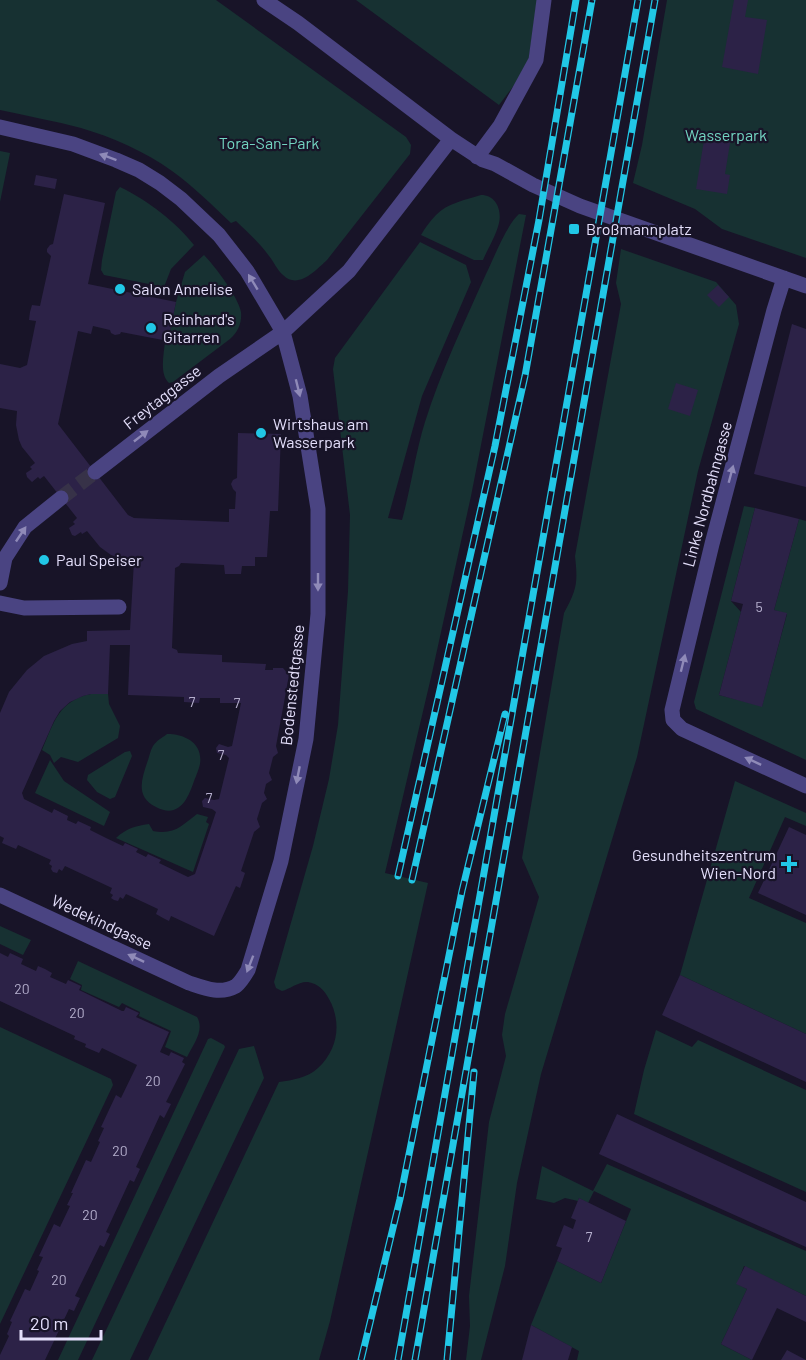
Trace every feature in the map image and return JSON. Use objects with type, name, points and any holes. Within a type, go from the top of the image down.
[{"type":"street","points":[[264,0],[477,157],[580,206],[806,286]]},
{"type":"street","points":[[477,157],[500,126],[536,60],[544,0]]},
{"type":"street","points":[[0,127],[73,144],[116,160],[160,183],[182,199],[219,236],[247,271],[283,332],[349,271],[451,139]]},
{"type":"street","name":"Linke Nordbahngasse","points":[[784,278],[710,555],[672,710],[673,720],[682,729],[806,786]]},
{"type":"street","name":"Freytaggasse","points":[[95,472],[219,376],[283,332]]},
{"type":"street","name":"Bodenstedtgasse","points":[[189,983],[207,989],[224,990],[237,985],[248,970],[281,861],[306,739],[318,614],[318,508],[300,396],[283,332]]},
{"type":"street","points":[[0,583],[5,558],[25,527],[61,498]]},
{"type":"street","points":[[0,603],[24,608],[119,607]]},
{"type":"street","name":"Wedekindgasse","points":[[0,895],[189,983]]},
{"type":"green space","name":"Tora-San-Park","points":[[0,0],[216,0],[406,137],[411,145],[410,154],[327,260],[306,277],[289,279],[279,271],[262,247],[236,221],[231,223],[188,183],[151,158],[93,132],[0,110]]},
{"type":"green space","points":[[356,0],[537,0],[529,58],[515,84],[499,105]]},
{"type":"green space","name":"Wasserpark","points":[[667,0],[806,0],[806,258],[722,229],[695,209],[633,183],[642,145]]},
{"type":"green space","points":[[0,151],[10,153],[0,202]]},
{"type":"green space","points":[[120,187],[160,212],[194,245],[171,269],[164,287],[104,275],[101,270],[116,192]]},
{"type":"green space","points":[[481,195],[494,200],[500,213],[498,228],[483,260],[474,260],[421,235],[440,211],[457,202]]},
{"type":"green space","points":[[519,214],[526,215],[471,496],[385,873],[428,883],[330,1321],[319,1360],[148,1360],[279,1082],[305,1076],[318,1068],[330,1053],[336,1035],[336,1017],[321,988],[305,982],[282,991],[276,988],[274,982],[313,846],[329,779],[338,725],[348,591],[350,515],[333,369],[335,358],[420,242],[466,265],[471,282],[422,396],[388,518],[402,520],[422,434],[438,384],[501,242]]},
{"type":"green space","points":[[621,249],[716,282],[736,305],[739,324],[698,471],[637,757],[541,1074],[517,1183],[505,1266],[481,1360],[466,1360],[470,1326],[469,1296],[489,1122],[506,1056],[502,1035],[505,1014],[539,897],[522,858],[564,613],[576,586],[575,556],[621,304],[616,283]]},
{"type":"green space","points":[[204,255],[236,299],[241,312],[240,324],[230,339],[169,383],[163,369],[165,341],[168,341],[185,272]]},
{"type":"green space","points":[[744,506],[755,508],[731,601],[741,612],[719,695],[762,706],[787,614],[774,610],[799,519],[806,521],[806,760],[696,709],[694,702]]},
{"type":"green space","points":[[91,694],[108,694],[109,704],[120,726],[118,738],[78,762],[61,757],[54,763],[50,755],[42,750],[54,722],[71,702]]},
{"type":"green space","points":[[167,734],[174,734],[191,741],[199,750],[200,757],[199,768],[189,794],[177,809],[171,811],[150,803],[145,798],[142,788],[143,776],[152,748]]},
{"type":"green space","points":[[130,751],[132,756],[115,797],[110,799],[97,792],[87,780],[88,775]]},
{"type":"green space","points":[[50,760],[64,781],[110,812],[104,826],[35,793]]},
{"type":"green space","points":[[735,781],[806,813],[806,826],[785,817],[749,898],[806,923],[806,1034],[680,975]]},
{"type":"green space","points":[[197,814],[208,817],[206,822],[209,824],[193,872],[116,838],[131,828],[149,824],[153,831],[172,831]]},
{"type":"green space","points":[[0,926],[31,940],[23,955],[0,944]]},
{"type":"green space","points":[[78,961],[197,1017],[199,1032],[187,1057],[165,1047],[171,1031],[139,1016],[140,1012],[122,1003],[119,1007],[81,990],[82,985],[70,979]]},
{"type":"green space","points":[[0,1027],[111,1079],[113,1085],[0,1324]]},
{"type":"green space","points":[[656,1030],[692,1047],[698,1040],[806,1090],[806,1192],[634,1114]]},
{"type":"green space","points":[[211,1038],[225,1047],[78,1360],[58,1360],[208,1039]]},
{"type":"green space","points":[[254,1046],[264,1078],[130,1360],[92,1360],[239,1049]]},
{"type":"green space","points":[[607,1164],[806,1251],[806,1296],[744,1266],[737,1284],[747,1289],[721,1344],[752,1360],[577,1360],[579,1351],[531,1325],[557,1261],[601,1283],[631,1209],[594,1191],[588,1203],[579,1198],[578,1201],[565,1198],[554,1203],[536,1199],[542,1166],[593,1191]]},
{"type":"building","points":[[734,0],[748,0],[745,17],[767,20],[758,74],[722,67]]},
{"type":"building","points":[[705,134],[731,137],[725,174],[730,175],[727,194],[696,189]]},
{"type":"building","points":[[36,175],[57,179],[55,189],[34,185]]},
{"type":"building","points":[[64,194],[105,203],[88,284],[176,302],[168,341],[121,332],[115,335],[110,330],[93,326],[91,334],[78,331],[58,424],[128,515],[134,518],[229,522],[229,509],[235,509],[236,492],[231,484],[237,478],[238,433],[281,434],[278,511],[270,511],[267,557],[255,557],[255,566],[242,566],[241,574],[225,574],[224,565],[181,563],[175,568],[172,648],[178,653],[222,655],[222,662],[266,664],[265,670],[283,668],[289,675],[276,746],[278,753],[273,757],[269,773],[272,780],[266,784],[264,793],[267,799],[262,803],[257,819],[260,827],[254,832],[241,871],[245,873],[240,888],[236,886],[214,936],[171,916],[169,921],[156,914],[158,909],[126,894],[123,899],[120,897],[118,901],[114,900],[110,893],[112,888],[65,866],[62,871],[59,869],[57,873],[53,872],[49,864],[51,860],[18,845],[16,849],[2,843],[4,838],[0,836],[0,713],[9,692],[27,670],[44,656],[72,644],[87,641],[87,631],[130,630],[134,561],[111,555],[100,547],[87,531],[72,535],[69,528],[75,524],[73,522],[77,518],[44,476],[32,482],[27,477],[26,473],[35,463],[19,440],[16,425],[17,411],[0,408],[0,364],[20,368],[27,365],[36,321],[29,320],[30,312],[32,305],[40,306],[51,256],[47,249],[53,244]],"holes":[[[110,645],[130,645],[128,695],[184,697],[184,702],[199,703],[200,698],[220,698],[220,703],[241,703],[232,746],[219,744],[216,748],[217,753],[229,758],[219,799],[205,798],[202,801],[203,807],[216,812],[195,874],[188,877],[159,863],[161,860],[136,852],[138,849],[125,843],[123,846],[90,830],[91,827],[78,821],[76,824],[67,820],[68,816],[54,809],[52,813],[24,799],[22,793],[60,711],[70,702],[83,696],[108,694]]]},
{"type":"building","points":[[718,285],[729,297],[719,307],[707,295]]},
{"type":"building","points":[[792,324],[806,329],[806,487],[754,474]]},
{"type":"building","points":[[676,383],[698,390],[690,416],[668,409]]},
{"type":"building","points":[[755,508],[799,519],[774,610],[787,613],[762,707],[719,695],[743,604],[731,601]]},
{"type":"building","name":"Gesundheitszentrum Wien-Nord","points":[[789,827],[806,835],[806,915],[758,893]]},
{"type":"building","points":[[0,953],[8,957],[10,953],[23,959],[21,964],[36,971],[38,966],[45,969],[52,973],[50,977],[66,984],[68,980],[81,986],[79,990],[122,1011],[126,1007],[139,1013],[136,1017],[169,1032],[160,1052],[169,1056],[171,1052],[184,1058],[182,1062],[185,1064],[166,1102],[171,1104],[164,1118],[160,1115],[136,1167],[140,1169],[134,1182],[130,1180],[106,1232],[110,1234],[104,1247],[100,1245],[75,1296],[80,1298],[74,1311],[69,1309],[45,1360],[0,1360],[0,1355],[9,1336],[7,1334],[12,1322],[10,1321],[25,1289],[30,1291],[39,1271],[37,1270],[43,1257],[39,1256],[54,1224],[60,1227],[70,1206],[67,1205],[73,1193],[71,1193],[86,1160],[91,1162],[100,1142],[98,1141],[104,1128],[101,1127],[116,1095],[121,1098],[137,1065],[102,1048],[99,1053],[85,1047],[86,1044],[74,1039],[75,1036],[0,1001]]},
{"type":"building","points":[[680,975],[806,1034],[806,1082],[662,1015]]},
{"type":"building","points":[[617,1114],[806,1202],[806,1247],[599,1154]]},
{"type":"building","points":[[579,1198],[626,1221],[601,1283],[557,1261],[562,1248],[556,1246],[564,1225],[573,1229],[576,1220],[571,1218]]},
{"type":"building","points":[[745,1266],[806,1296],[806,1322],[777,1308],[752,1360],[721,1344],[747,1289],[736,1284]]},
{"type":"building","points":[[531,1325],[572,1347],[568,1360],[522,1360]]},
{"type":"building","points":[[787,1350],[806,1360],[781,1360]]},
{"type":"tunnel","points":[[61,498],[95,472]]},
{"type":"railway","points":[[398,876],[495,446],[539,220],[576,0]]},
{"type":"railway","points":[[412,880],[525,376],[592,0]]},
{"type":"railway","points":[[398,1360],[638,0]]},
{"type":"railway","points":[[415,1360],[655,0]]},
{"type":"railway","points":[[361,1360],[400,1199],[462,891],[505,714]]},
{"type":"railway","points":[[447,1360],[474,1072]]},
{"type":"place","name":"Broßmannplatz","points":[[574,229]]},
{"type":"place","name":"Salon Annelise","points":[[120,289]]},
{"type":"place","name":"Reinhard's Gitarren","points":[[151,328]]},
{"type":"place","name":"Wirtshaus am Wasserpark","points":[[261,433]]},
{"type":"place","name":"Paul Speiser","points":[[44,560]]},
{"type":"place","name":"Gesundheitszentrum Wien-Nord","points":[[789,864]]}]
